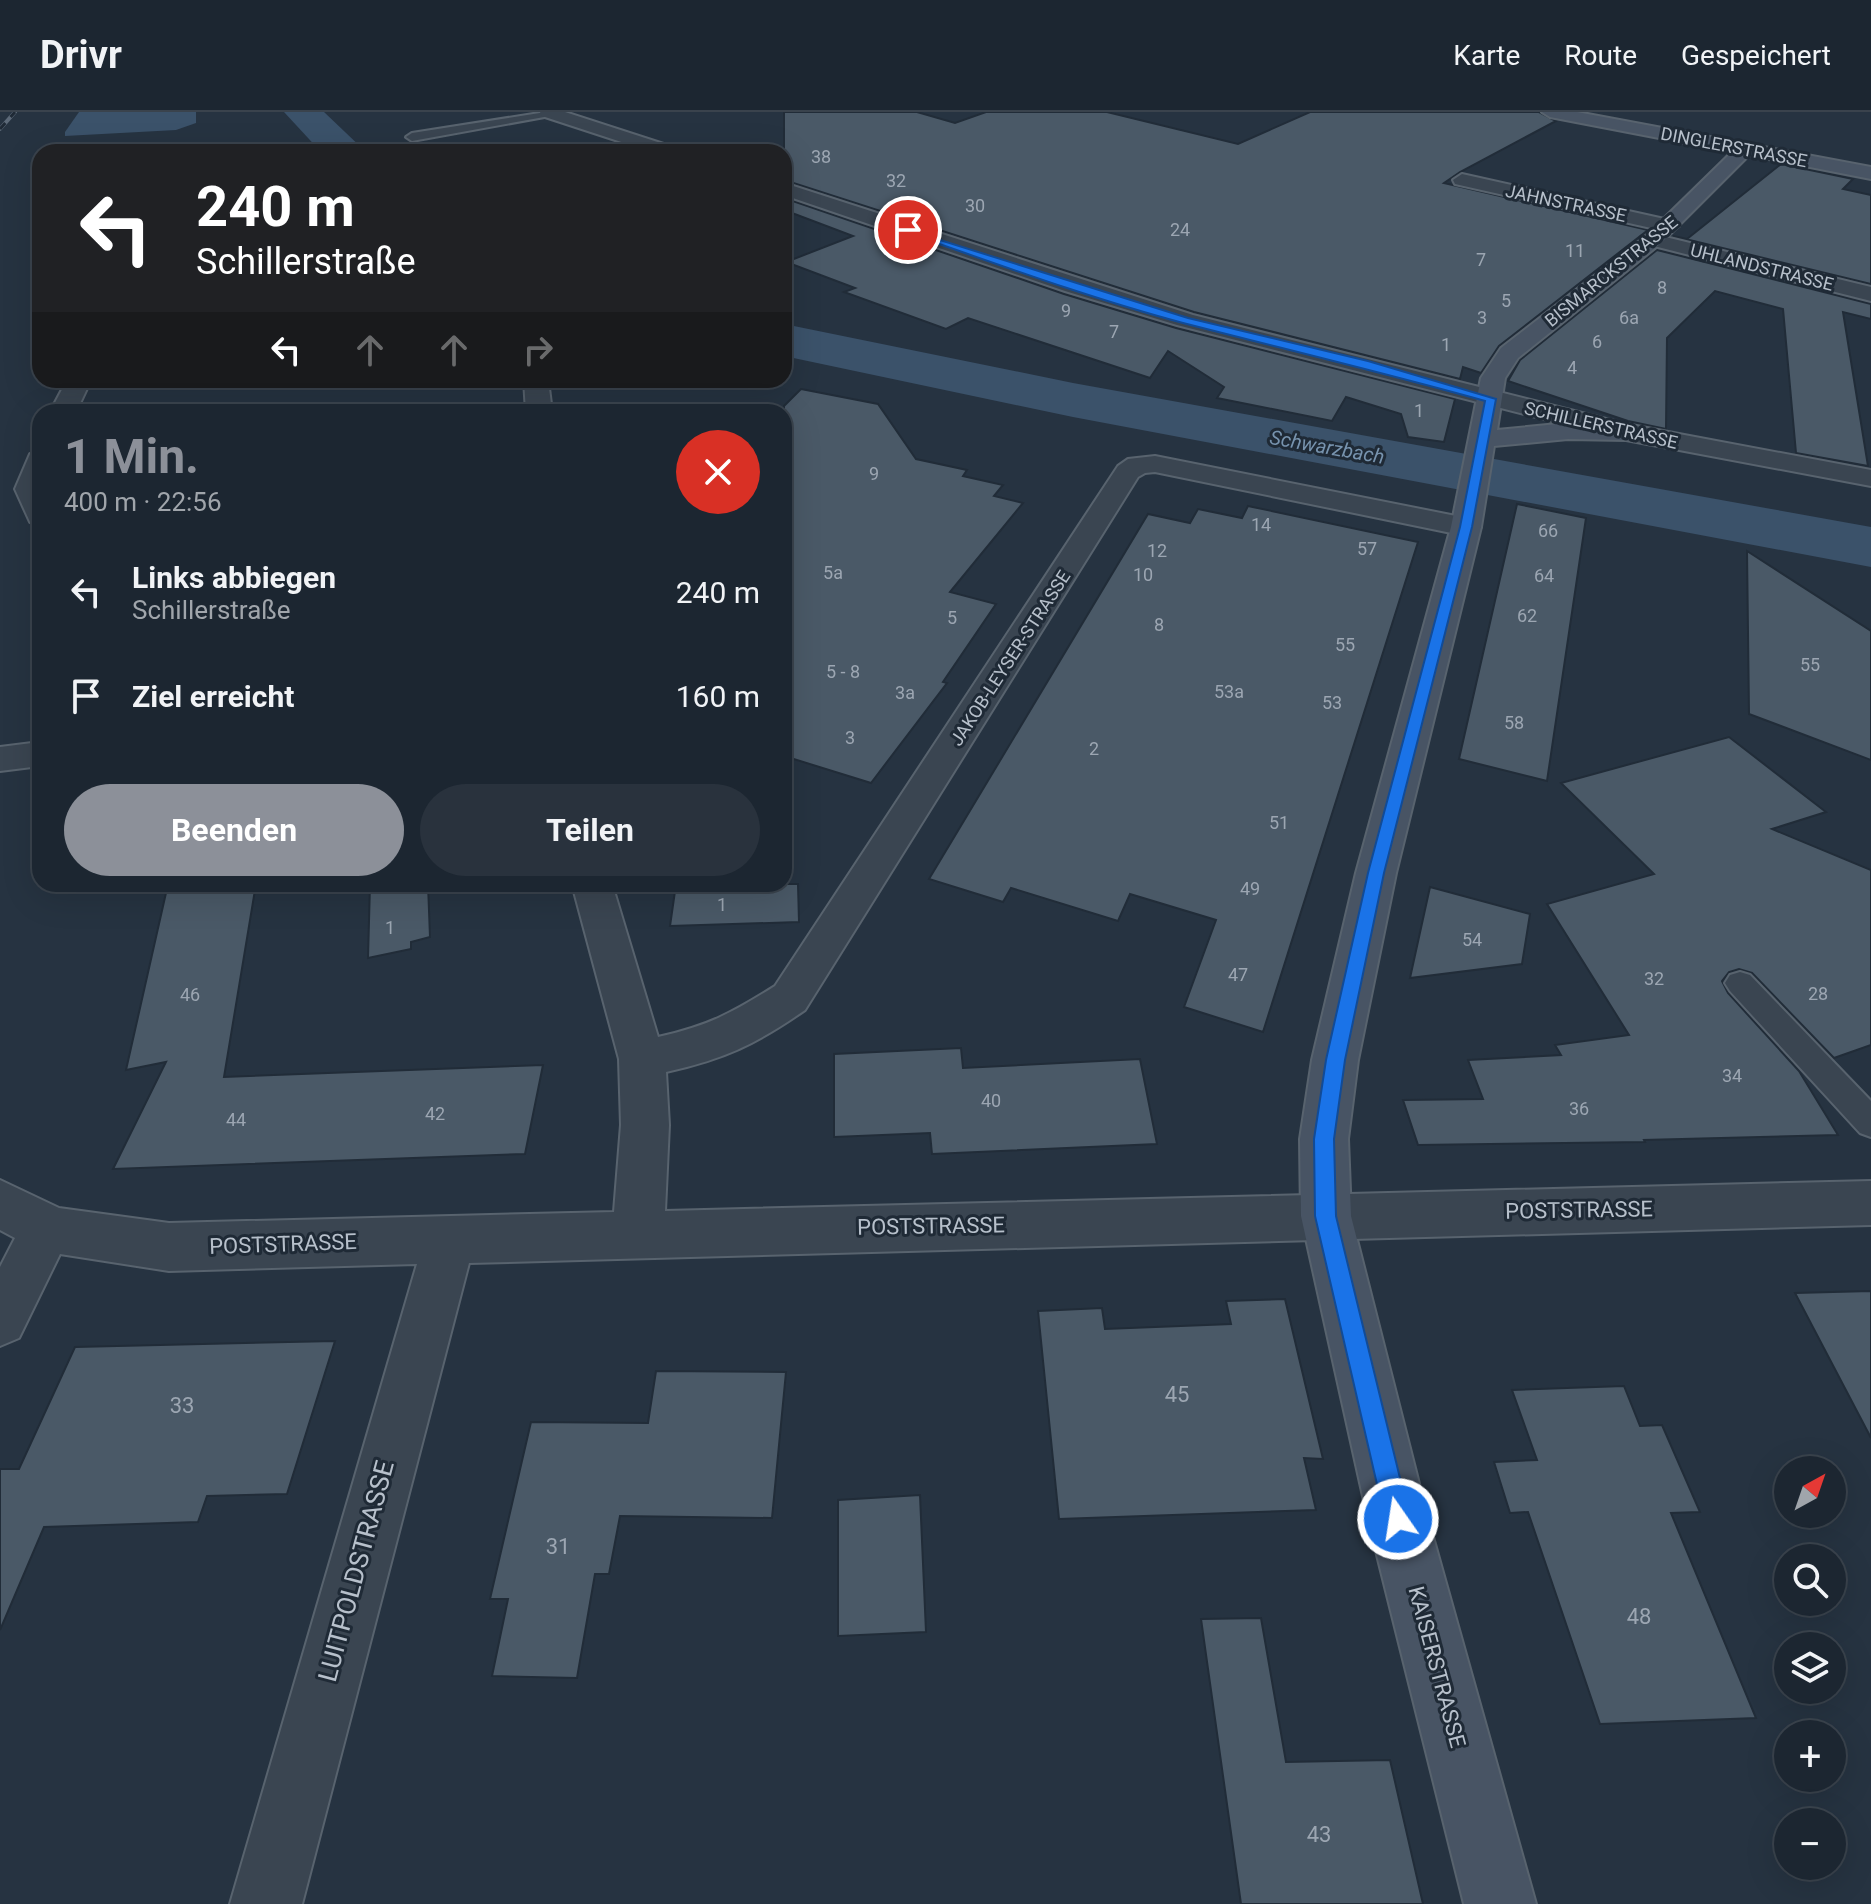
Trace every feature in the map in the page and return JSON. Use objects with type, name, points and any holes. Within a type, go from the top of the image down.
[{"type":"street","points":[[551,113],[576,112]]},
{"type":"street","name":"DINGLERSTRASSE","points":[[1550,112],[1871,173]]},
{"type":"street","points":[[551,113],[646,144]]},
{"type":"street","name":"BISMARCKSTRASSE","points":[[1490,399],[1493,378],[1509,353],[1661,233],[1745,149]]},
{"type":"street","name":"JAHNSTRASSE","points":[[1462,180],[1661,233]]},
{"type":"street","name":"SCHILLERSTRASSE","points":[[792,192],[1127,303],[1626,432],[1871,478]]},
{"type":"street","name":"UHLANDSTRASSE","points":[[1661,233],[1871,294]]},
{"type":"street","name":"KAISERSTRASSE","points":[[1490,399],[1470,510],[1376,873],[1335,1060],[1324,1139],[1326,1216],[1398,1519],[1500,1904]]},
{"type":"street","points":[[1483,441],[1544,432],[1626,432]]},
{"type":"street","name":"JAKOB-LEYSER-STRASSE","points":[[642,1059],[700,1046],[743,1029],[790,998],[1128,472],[1138,465],[1155,464],[1470,510]]},
{"type":"street","points":[[0,759],[32,755]]},
{"type":"street","points":[[594,892],[642,1059],[645,1125],[638,1233]]},
{"type":"street","name":"POSTSTRASSE","points":[[15,1216],[169,1247],[1871,1203]]},
{"type":"street","points":[[0,1320],[15,1216]]},
{"type":"street","name":"LUITPOLDSTRASSE","points":[[266,1904],[450,1239]]},
{"type":"lane","points":[[412,137],[551,113]]},
{"type":"lane","points":[[1740,983],[1871,1123]]},
{"type":"water","points":[[79,112],[196,112],[196,123],[176,130],[65,136]]},
{"type":"building","points":[[784,112],[917,112],[955,123],[986,112],[1107,112],[1238,144],[1310,112],[1539,112],[1556,121],[1444,183],[1648,230],[1499,346],[1481,373],[1463,367],[1460,379],[1194,312],[792,183],[792,144],[784,144]]},
{"type":"building","points":[[1781,164],[1853,179],[1843,189],[1871,195],[1871,284],[1673,236],[1687,239]]},
{"type":"building","points":[[792,201],[1064,294],[1176,328],[1455,399],[1444,442],[1408,437],[1401,414],[1346,397],[1332,421],[1217,398],[1224,387],[1168,351],[1150,378],[968,318],[946,329],[844,292],[855,288],[792,264],[792,260],[853,236],[792,213]]},
{"type":"building","points":[[1657,250],[1871,304],[1871,319],[1843,312],[1868,466],[1796,453],[1783,309],[1715,291],[1667,338],[1666,429],[1628,421],[1508,381],[1520,360]]},
{"type":"building","points":[[801,389],[878,404],[916,459],[967,470],[963,476],[1003,485],[994,496],[1023,503],[950,592],[996,604],[943,682],[947,683],[871,783],[792,758],[792,404],[786,404]]},
{"type":"building","points":[[1517,504],[1586,518],[1547,781],[1459,759]]},
{"type":"building","points":[[1248,506],[1418,542],[1263,1032],[1184,1007],[1216,920],[1130,894],[1118,921],[1011,888],[1003,902],[929,879],[1148,514],[1190,523],[1198,509],[1242,518]]},
{"type":"building","points":[[1747,551],[1871,631],[1871,760],[1749,714]]},
{"type":"building","points":[[1729,737],[1826,812],[1772,829],[1871,870],[1871,1045],[1834,1058],[1752,973],[1739,969],[1729,972],[1722,981],[1728,993],[1799,1071],[1838,1135],[1645,1142],[1418,1145],[1403,1100],[1483,1099],[1468,1060],[1561,1055],[1555,1045],[1629,1035],[1547,904],[1654,874],[1561,783]]},
{"type":"building","points":[[792,884],[798,884],[799,922],[670,926],[675,892],[792,892]]},
{"type":"building","points":[[1430,887],[1530,914],[1522,964],[1410,978]]},
{"type":"building","points":[[166,892],[255,892],[224,1077],[543,1065],[525,1154],[113,1169],[166,1062],[126,1070]]},
{"type":"building","points":[[370,892],[428,892],[430,937],[411,942],[411,949],[368,958]]},
{"type":"building","points":[[961,1048],[963,1068],[1140,1059],[1157,1144],[932,1154],[930,1133],[834,1137],[834,1054]]},
{"type":"building","points":[[1871,1291],[1871,1438],[1795,1293]]},
{"type":"building","points":[[1285,1299],[1323,1459],[1304,1458],[1316,1510],[1059,1519],[1038,1311],[1102,1308],[1105,1329],[1231,1324],[1226,1301]]},
{"type":"building","points":[[335,1341],[287,1494],[207,1496],[198,1522],[44,1527],[0,1630],[0,1469],[19,1469],[75,1347]]},
{"type":"building","points":[[656,1371],[786,1372],[772,1518],[620,1516],[609,1574],[595,1574],[577,1678],[492,1676],[508,1599],[490,1599],[531,1422],[648,1423]]},
{"type":"building","points":[[1624,1386],[1640,1426],[1662,1425],[1700,1512],[1671,1513],[1756,1718],[1600,1724],[1528,1512],[1510,1513],[1494,1462],[1537,1460],[1512,1390]]},
{"type":"building","points":[[920,1495],[926,1632],[838,1636],[838,1500]]},
{"type":"building","points":[[1261,1618],[1286,1762],[1390,1760],[1423,1904],[1241,1904],[1201,1619]]},
{"type":"waterway","name":"Schwarzbach","points":[[303,112],[335,144]]},
{"type":"waterway","name":"Schwarzbach","points":[[792,342],[1073,400],[1871,547]]},
{"type":"railway","points":[[0,129],[15,112]]},
{"type":"route","points":[[908,230],[1185,320],[1303,348],[1490,399],[1466,527],[1376,873],[1335,1060],[1324,1139],[1326,1216],[1398,1519]]}]
